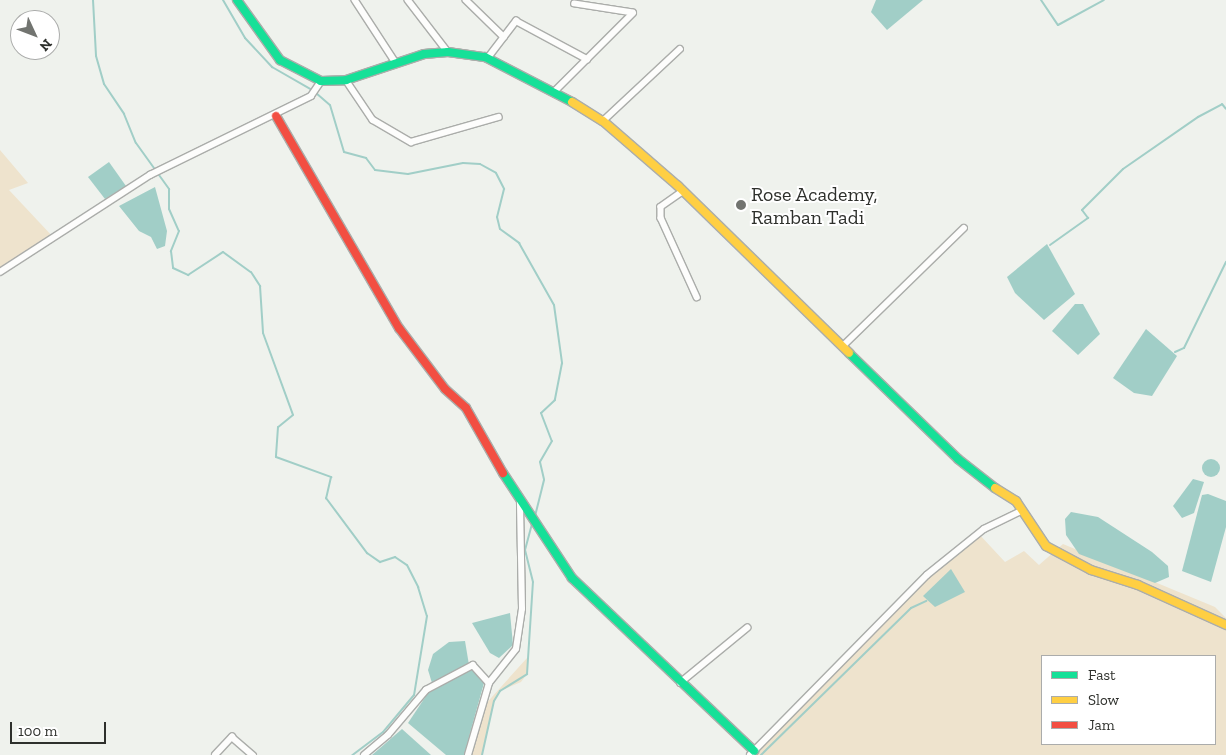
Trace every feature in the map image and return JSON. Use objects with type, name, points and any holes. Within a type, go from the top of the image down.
[{"type":"street","points":[[237,0],[280,60],[318,84],[346,80],[396,63],[448,52],[487,59],[555,90],[603,121],[684,192],[958,459],[984,482],[1016,501],[1020,511],[1040,541],[1062,557],[1226,625]]},
{"type":"street","points":[[355,0],[396,63]]},
{"type":"street","points":[[408,0],[448,52]]},
{"type":"street","points":[[466,0],[504,37]]},
{"type":"street","points":[[555,90],[633,13],[575,4]]},
{"type":"street","points":[[487,59],[516,21],[586,59]]},
{"type":"street","points":[[603,121],[680,49]]},
{"type":"street","points":[[346,80],[373,120],[411,142],[499,116]]},
{"type":"street","points":[[0,272],[169,165],[276,116],[311,96],[318,84]]},
{"type":"street","points":[[276,116],[399,328],[445,388],[466,408],[520,503],[537,520],[572,578],[752,753],[927,575],[984,529],[1020,511]]},
{"type":"street","points":[[684,192],[661,207],[662,218],[697,297]]},
{"type":"street","points":[[842,347],[964,228]]},
{"type":"street","points":[[468,755],[489,684],[516,649],[522,609],[520,503]]},
{"type":"street","points":[[680,683],[747,628]]},
{"type":"street","points":[[364,755],[388,735],[426,690],[474,665],[489,684]]},
{"type":"street","points":[[215,755],[232,737],[253,755]]},
{"type":"shaded area","points":[[0,150],[28,183],[9,190],[54,238],[0,272]]},
{"type":"shaded area","points":[[978,533],[1005,562],[1024,551],[1039,565],[1063,544],[1215,607],[1226,618],[1226,755],[750,755],[903,600]]},
{"type":"shaded area","points":[[527,658],[527,674],[521,682],[500,691],[494,701],[482,755],[468,755],[482,708]]},
{"type":"water","points":[[876,0],[923,0],[887,30],[871,12]]},
{"type":"water","points":[[109,162],[126,186],[105,199],[88,177]]},
{"type":"water","points":[[155,187],[167,231],[165,246],[157,249],[151,237],[139,231],[119,206]]},
{"type":"water","points":[[1047,244],[1075,294],[1044,320],[1015,293],[1007,277]]},
{"type":"water","points":[[1075,304],[1083,304],[1100,334],[1078,355],[1052,331]]},
{"type":"water","points":[[1146,329],[1177,356],[1152,396],[1134,393],[1113,378]]},
{"type":"water","points":[[1211,459],[1217,462],[1220,468],[1217,474],[1211,477],[1205,474],[1202,468],[1205,462]]},
{"type":"water","points":[[1193,479],[1204,482],[1194,513],[1182,518],[1173,506]]},
{"type":"water","points":[[1208,494],[1226,501],[1226,527],[1211,582],[1182,571],[1202,495]]},
{"type":"water","points":[[1071,512],[1098,517],[1152,552],[1168,566],[1169,577],[1155,583],[1079,554],[1066,535],[1065,519]]},
{"type":"water","points":[[951,569],[965,592],[935,607],[923,596]]},
{"type":"water","points":[[510,613],[513,645],[499,658],[490,653],[472,623]]},
{"type":"water","points":[[465,641],[469,665],[432,683],[428,670],[433,654],[449,642]]},
{"type":"water","points":[[473,669],[484,683],[464,755],[446,755],[408,723],[428,693]]},
{"type":"water","points":[[402,729],[431,755],[372,755]]},
{"type":"waterway","points":[[93,0],[96,56],[104,84],[124,114],[136,143],[169,189],[169,209],[179,231],[171,251],[173,268],[188,275],[223,252],[251,272],[260,286],[263,333],[293,415],[278,427],[276,457],[331,477],[326,498],[367,553],[380,562],[395,557],[407,565],[418,587],[427,616],[414,695],[383,732],[352,755]]},
{"type":"waterway","points":[[223,0],[245,38],[272,67],[312,90]]},
{"type":"waterway","points":[[1041,0],[1058,25],[1104,0]]},
{"type":"waterway","points":[[316,93],[330,105],[344,152],[366,158],[375,170],[408,174],[463,163],[480,164],[496,173],[504,189],[497,217],[500,229],[519,243],[554,305],[562,363],[555,400],[541,413],[552,441],[540,462],[544,480],[535,516]]},
{"type":"waterway","points":[[1050,245],[1088,218],[1082,210],[1123,169],[1198,117],[1222,104],[1226,109]]},
{"type":"waterway","points":[[1175,352],[1184,348],[1226,262]]},
{"type":"waterway","points":[[482,755],[494,701],[500,691],[527,674],[533,582],[525,550],[533,520]]},
{"type":"waterway","points":[[761,755],[911,608],[926,601]]},
{"type":"traffic: fast","points":[[237,0],[280,60],[321,81],[346,80],[424,54],[448,52],[485,57],[572,102]]},
{"type":"traffic: fast","points":[[849,353],[958,459],[995,488]]},
{"type":"traffic: fast","points":[[503,473],[572,578],[754,751]]},
{"type":"traffic: slow","points":[[572,102],[603,121],[678,186],[849,353]]},
{"type":"traffic: slow","points":[[995,488],[1016,501],[1046,546],[1091,570],[1138,585],[1226,625]]},
{"type":"traffic: jam","points":[[276,116],[399,328],[445,389],[466,408],[503,473]]},
{"type":"place","name":"Rose Academy, Ramban Tadi","points":[[741,205]]}]
